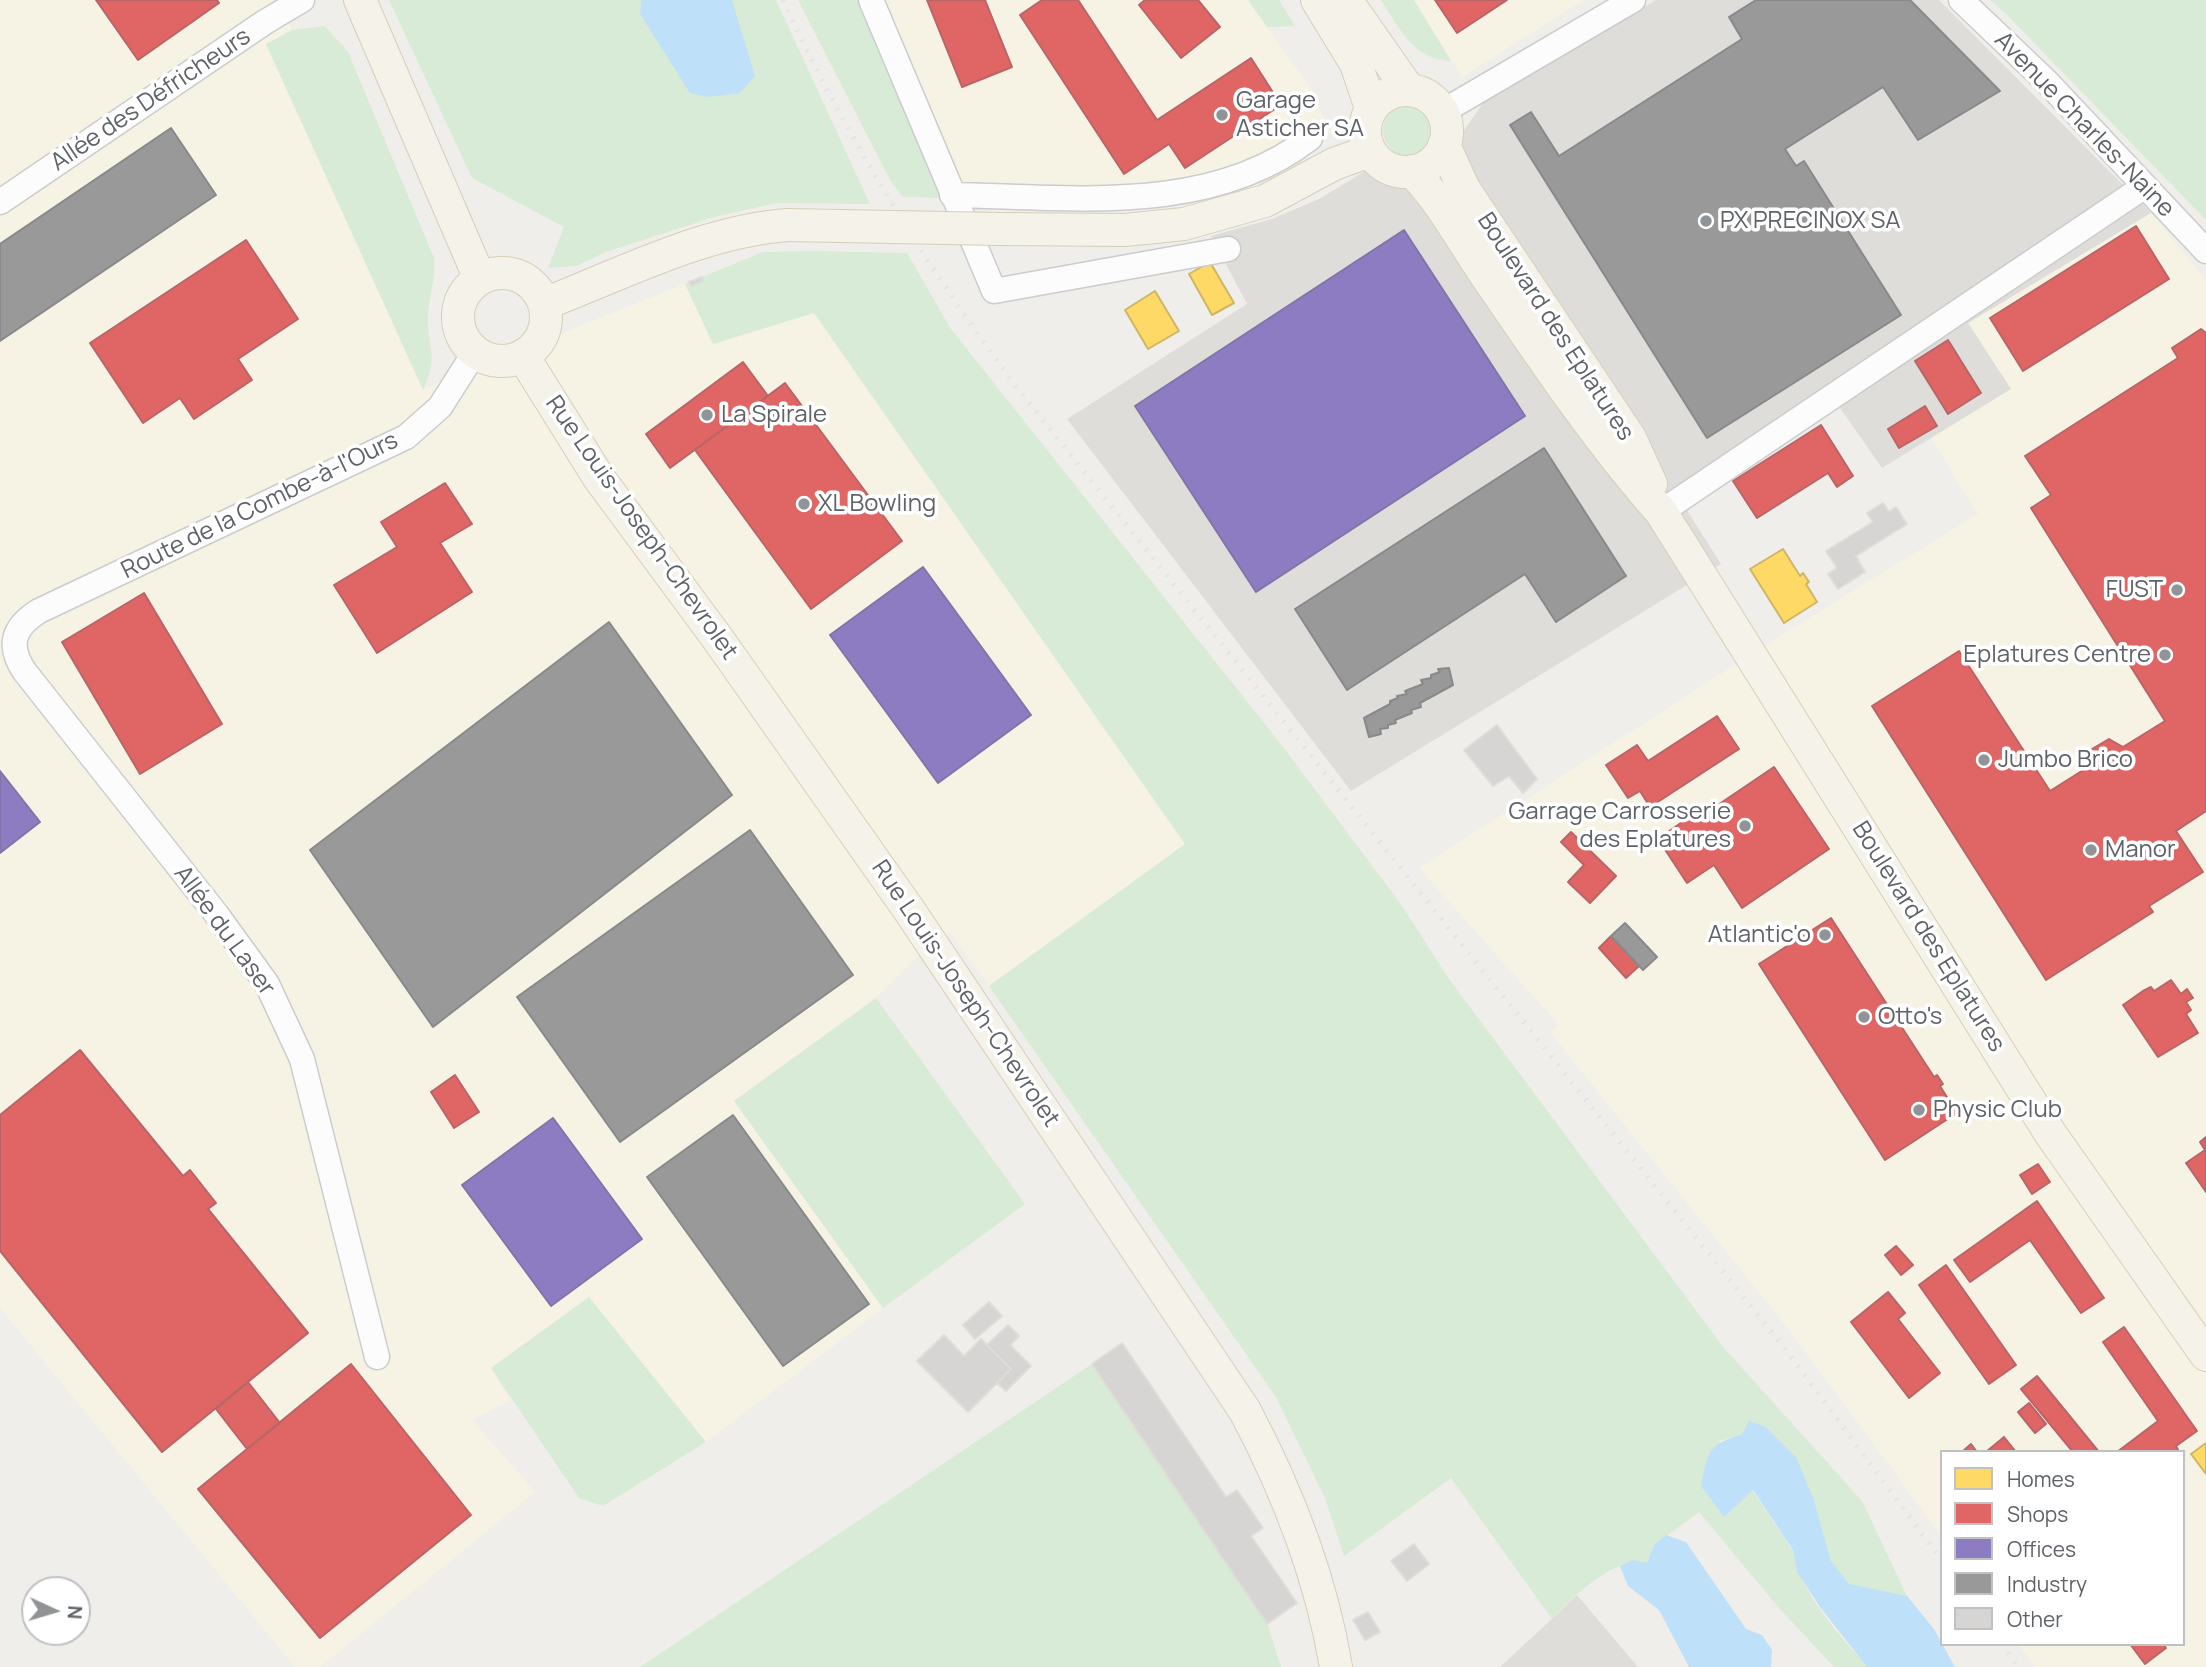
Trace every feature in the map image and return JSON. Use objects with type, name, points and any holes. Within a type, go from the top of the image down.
[{"type":"main road","points":[[360,0],[480,279]]},
{"type":"main road","points":[[1317,0],[1356,64],[1371,108]]},
{"type":"main road","points":[[1346,0],[1409,90]]},
{"type":"main road","points":[[1409,90],[1425,94],[1442,112],[1447,128],[1444,145],[1429,165],[1412,171],[1388,168],[1370,151],[1364,132],[1371,108],[1384,95],[1409,90]]},
{"type":"main road","name":"Boulevard des Eplatures","points":[[1444,145],[1464,189],[1629,438],[1646,470],[1661,512]]},
{"type":"main road","points":[[544,304],[700,244],[758,228],[788,225],[1125,230],[1184,224],[1252,206],[1281,194],[1334,164],[1370,151]]},
{"type":"main road","name":"Boulevard des Eplatures","points":[[1412,171],[1442,204],[1471,254],[1536,350],[1619,464],[1661,512],[2050,1133],[2206,1355]]},
{"type":"main road","points":[[506,273],[518,276],[538,292],[544,304],[543,334],[523,356],[503,361],[483,357],[475,352],[466,343],[458,320],[464,296],[480,279],[506,273]]},
{"type":"main road","name":"Rue Louis-Joseph-Chevrolet","points":[[523,356],[599,478],[894,888],[1245,1411],[1288,1499],[1306,1548],[1336,1667]]},
{"type":"street","name":"Allée des Défricheurs","points":[[0,202],[265,22],[302,0]]},
{"type":"street","points":[[871,0],[994,291],[1228,249]]},
{"type":"street","points":[[1442,112],[1633,0]]},
{"type":"street","name":"Avenue Charles-Naine","points":[[1961,0],[2048,82],[2206,251]]},
{"type":"street","points":[[952,195],[1105,198],[1154,195],[1222,182],[1257,170],[1287,156],[1310,138]]},
{"type":"street","points":[[1661,512],[2145,186]]},
{"type":"street","name":"Route de la Combe-à-l'Ours","points":[[18,628],[39,611],[406,437],[440,407],[475,352]]},
{"type":"street","name":"Allée du Laser","points":[[18,628],[14,648],[25,672],[217,915],[267,984],[302,1059],[377,1357]]},
{"type":"shaded area","points":[[0,0],[275,0],[292,30],[266,45],[423,389],[685,284],[714,344],[814,313],[1185,845],[989,986],[950,932],[918,956],[876,998],[734,1101],[883,1308],[706,1442],[589,1297],[491,1368],[510,1400],[472,1420],[535,1492],[320,1667],[295,1667],[0,1308]]},
{"type":"shaded area","points":[[861,0],[1248,0],[1313,92],[1330,132],[1277,166],[1226,187],[945,206]]},
{"type":"shaded area","points":[[1414,0],[1584,0],[1462,77]]},
{"type":"shaded area","points":[[1656,0],[1939,0],[2151,213],[1968,323],[2011,389],[1882,468],[1838,405],[1683,504],[1721,564],[1351,791],[1067,419],[1247,304],[1211,236],[1272,219],[1321,198],[1370,168],[1413,181],[1451,149],[1486,99]]},
{"type":"shaded area","points":[[2151,213],[2206,280],[2206,1667],[2035,1667],[2019,1646],[2185,1646],[2185,1450],[1940,1450],[1940,1534],[1790,1331],[1550,1032],[1559,1025],[1419,868],[1772,641],[1978,514],[1931,438],[2011,389],[1968,323]]},
{"type":"shaded area","points":[[1577,1595],[1638,1667],[1500,1667],[1552,1619]]},
{"type":"green space","points":[[389,0],[776,0],[870,204],[777,203],[714,217],[606,252],[576,266],[548,268],[564,227],[472,178]]},
{"type":"green space","points":[[798,0],[861,0],[941,198],[903,197],[890,180]]},
{"type":"green space","points":[[1248,0],[1279,0],[1295,26],[1267,27]]},
{"type":"green space","points":[[1381,0],[1414,0],[1451,61],[1438,59],[1417,49],[1401,31]]},
{"type":"green space","points":[[1990,0],[2206,0],[2206,220],[2007,15]]},
{"type":"green space","points":[[325,26],[348,52],[434,258],[428,319],[432,361],[423,390],[266,44],[292,30]]},
{"type":"green space","points":[[1409,104],[1419,106],[1427,112],[1433,120],[1433,140],[1427,148],[1419,154],[1409,156],[1399,154],[1391,148],[1385,140],[1383,130],[1385,120],[1391,112],[1399,106]]},
{"type":"green space","points":[[763,252],[907,253],[951,329],[1280,743],[1400,903],[1449,979],[1724,1348],[1862,1501],[1907,1596],[1849,1585],[1831,1561],[1814,1500],[1742,1434],[1719,1441],[1793,1551],[1797,1567],[1813,1598],[1833,1627],[1867,1667],[1834,1667],[1778,1607],[1699,1512],[1654,1545],[1647,1564],[1634,1563],[1608,1572],[1583,1589],[1552,1619],[1451,1478],[1344,1556],[1325,1498],[1276,1397],[989,986],[1185,844],[814,313],[713,344],[685,284]]},
{"type":"green space","points":[[876,998],[1025,1204],[883,1308],[734,1101]]},
{"type":"green space","points":[[589,1297],[706,1442],[603,1506],[579,1498],[491,1368]]},
{"type":"green space","points":[[1092,1364],[1267,1623],[1281,1667],[640,1667]]},
{"type":"water","points":[[641,0],[732,0],[755,76],[740,93],[708,97],[690,93],[640,14]]},
{"type":"water","points":[[1749,1421],[1766,1427],[1796,1457],[1814,1500],[1831,1561],[1849,1584],[1907,1596],[1934,1629],[1940,1646],[1943,1646],[1955,1667],[1867,1667],[1820,1607],[1797,1572],[1793,1550],[1753,1490],[1724,1517],[1701,1486],[1705,1465],[1715,1446],[1742,1434]]},
{"type":"water","points":[[1666,1535],[1686,1542],[1746,1629],[1762,1635],[1772,1650],[1771,1667],[1689,1667],[1659,1610],[1628,1586],[1620,1566],[1632,1560],[1647,1563],[1654,1545]]},
{"type":"building: Homes","points":[[1210,262],[1234,303],[1212,315],[1189,274]]},
{"type":"building: Homes","points":[[1155,291],[1179,331],[1148,349],[1125,310]]},
{"type":"building: Homes","points":[[1783,549],[1800,576],[1803,573],[1809,582],[1806,584],[1817,602],[1784,623],[1750,569]]},
{"type":"building: Homes","points":[[2206,1443],[2206,1474],[2191,1454]]},
{"type":"building: Shops","points":[[96,0],[217,0],[219,3],[138,60]]},
{"type":"building: Shops","points":[[927,0],[985,0],[1012,67],[962,87]]},
{"type":"building: Shops","points":[[1042,0],[1078,0],[1157,120],[1251,58],[1281,105],[1185,168],[1169,144],[1124,174],[1020,15]]},
{"type":"building: Shops","points":[[1145,0],[1198,0],[1220,27],[1181,58],[1139,5]]},
{"type":"building: Shops","points":[[1435,0],[1507,0],[1457,33]]},
{"type":"building: Shops","points":[[2136,226],[2169,279],[2023,371],[1990,318]]},
{"type":"building: Shops","points":[[246,240],[298,319],[238,359],[252,380],[194,419],[180,398],[143,423],[90,343]]},
{"type":"building: Shops","name":"Eplatures Centre","points":[[2201,329],[2206,333],[2206,811],[2176,831],[2203,872],[2149,906],[2153,912],[2046,980],[1872,706],[1959,651],[2050,791],[2096,762],[2092,749],[2109,739],[2123,747],[2165,721],[2031,508],[2051,495],[2025,456],[2178,358],[2172,348]]},
{"type":"building: Shops","points":[[1948,340],[1981,393],[1948,414],[1915,361]]},
{"type":"building: Shops","name":"La Spirale","points":[[743,362],[768,396],[670,468],[646,434]]},
{"type":"building: Shops","name":"XL Bowling","points":[[785,383],[902,541],[811,609],[695,450]]},
{"type":"building: Shops","points":[[1925,406],[1937,426],[1899,448],[1888,429]]},
{"type":"building: Shops","points":[[1821,425],[1853,476],[1837,487],[1828,473],[1757,518],[1733,481]]},
{"type":"building: Shops","points":[[445,483],[472,524],[440,543],[472,592],[377,653],[334,585],[397,547],[381,522]]},
{"type":"building: Shops","points":[[144,593],[222,724],[140,774],[62,642]]},
{"type":"building: Shops","points":[[1717,716],[1739,749],[1650,807],[1640,791],[1628,798],[1606,765],[1637,745],[1648,761]]},
{"type":"building: Shops","name":"Garrage Carrosserie des Eplatures","points":[[1774,767],[1829,849],[1742,908],[1714,865],[1687,883],[1658,839],[1702,808],[1706,813]]},
{"type":"building: Shops","points":[[1571,832],[1616,876],[1590,903],[1568,882],[1584,865],[1561,842]]},
{"type":"building: Shops","points":[[1831,918],[1934,1077],[1937,1075],[1943,1084],[1940,1086],[1957,1113],[1885,1160],[1759,964]]},
{"type":"building: Shops","points":[[1611,936],[1639,966],[1626,978],[1599,948]]},
{"type":"building: Shops","points":[[2171,980],[2181,994],[2187,989],[2193,998],[2186,1002],[2191,1010],[2186,1014],[2198,1033],[2158,1057],[2123,1005],[2143,991],[2151,987],[2154,991]]},
{"type":"building: Shops","points":[[80,1050],[183,1176],[190,1170],[216,1203],[208,1209],[308,1333],[162,1452],[0,1251],[0,1115]]},
{"type":"building: Shops","points":[[455,1075],[479,1112],[454,1128],[431,1092]]},
{"type":"building: Shops","points":[[2206,1137],[2206,1192],[2186,1163],[2205,1150],[2200,1142]]},
{"type":"building: Shops","points":[[2038,1164],[2050,1182],[2032,1194],[2020,1175]]},
{"type":"building: Shops","points":[[2037,1201],[2104,1298],[2081,1313],[2030,1240],[1970,1282],[1954,1260]]},
{"type":"building: Shops","points":[[1896,1246],[1913,1265],[1901,1275],[1885,1255]]},
{"type":"building: Shops","points":[[1946,1265],[2016,1365],[1989,1384],[1919,1285]]},
{"type":"building: Shops","points":[[1888,1292],[1905,1313],[1898,1319],[1940,1373],[1909,1398],[1851,1322]]},
{"type":"building: Shops","points":[[2124,1327],[2197,1431],[2176,1446],[2178,1450],[2120,1450],[2158,1421],[2103,1342]]},
{"type":"building: Shops","points":[[351,1364],[471,1515],[320,1638],[198,1489]]},
{"type":"building: Shops","points":[[2037,1376],[2097,1450],[2071,1450],[2021,1389]]},
{"type":"building: Shops","points":[[248,1382],[280,1423],[247,1449],[216,1409]]},
{"type":"building: Shops","points":[[2029,1403],[2046,1424],[2035,1433],[2018,1412]]},
{"type":"building: Shops","points":[[2004,1437],[2014,1450],[1988,1450]]},
{"type":"building: Shops","points":[[1971,1444],[1976,1450],[1964,1450]]},
{"type":"building: Shops","points":[[2132,1646],[2164,1646],[2166,1648],[2145,1664]]},
{"type":"building: Offices","points":[[1404,230],[1525,416],[1256,592],[1135,406]]},
{"type":"building: Offices","points":[[923,567],[1031,715],[938,783],[830,635]]},
{"type":"building: Offices","points":[[0,771],[40,822],[0,853]]},
{"type":"building: Offices","points":[[553,1118],[642,1239],[551,1306],[462,1185]]},
{"type":"building: Industry","name":"PX PRECINOX SA","points":[[1756,0],[1910,0],[2000,91],[1918,140],[1883,87],[1785,149],[1796,166],[1804,161],[1901,315],[1707,438],[1510,125],[1531,112],[1559,156],[1742,39],[1729,17]]},
{"type":"building: Industry","points":[[171,128],[216,195],[0,341],[0,244]]},
{"type":"building: Industry","points":[[1544,448],[1626,576],[1556,622],[1525,574],[1347,690],[1295,609]]},
{"type":"building: Industry","points":[[609,622],[732,795],[433,1027],[310,850]]},
{"type":"building: Industry","points":[[1449,668],[1453,685],[1420,703],[1421,707],[1395,720],[1396,723],[1388,725],[1388,728],[1380,729],[1381,734],[1369,737],[1364,718],[1390,704],[1397,696],[1407,694],[1405,691],[1423,684],[1421,680],[1431,678],[1431,675],[1440,672],[1438,669]]},
{"type":"building: Industry","points":[[750,830],[853,975],[620,1142],[517,997]]},
{"type":"building: Industry","points":[[1625,923],[1657,957],[1643,970],[1611,936]]},
{"type":"building: Industry","points":[[733,1115],[869,1304],[783,1366],[647,1177]]},
{"type":"building: Other","points":[[702,277],[703,281],[691,286],[689,282]]},
{"type":"building: Other","points":[[1883,503],[1889,512],[1896,507],[1907,524],[1856,556],[1865,572],[1838,589],[1828,574],[1837,568],[1826,551],[1873,522],[1867,513]]},
{"type":"building: Other","points":[[1497,725],[1537,779],[1523,793],[1509,776],[1493,786],[1464,750]]},
{"type":"building: Other","points":[[989,1302],[1002,1316],[975,1339],[963,1325]]},
{"type":"building: Other","points":[[1008,1325],[1019,1336],[1010,1345],[1031,1366],[1006,1391],[997,1383],[1011,1369],[987,1345]]},
{"type":"building: Other","points":[[944,1335],[964,1356],[981,1339],[1011,1369],[968,1412],[917,1361]]},
{"type":"building: Other","points":[[1122,1343],[1226,1497],[1237,1490],[1263,1528],[1251,1536],[1297,1603],[1267,1624],[1092,1364]]},
{"type":"building: Other","points":[[1414,1544],[1429,1564],[1407,1581],[1391,1561]]},
{"type":"building: Other","points":[[1368,1612],[1380,1632],[1365,1640],[1353,1620]]},
{"type":"railway","points":[[783,0],[860,150],[918,246],[1014,384],[1789,1354],[1940,1558]]},
{"type":"railway","points":[[2002,1646],[2018,1667]]},
{"type":"place","name":"Garage Asticher SA","points":[[1222,115]]},
{"type":"place","name":"PX PRECINOX SA","points":[[1706,221]]},
{"type":"place","name":"La Spirale","points":[[707,415]]},
{"type":"place","name":"XL Bowling","points":[[804,504]]},
{"type":"place","name":"FUST","points":[[2177,590]]},
{"type":"place","name":"Eplatures Centre","points":[[2165,655]]},
{"type":"place","name":"Jumbo Brico","points":[[1984,760]]},
{"type":"place","name":"Garrage Carrosserie des Eplatures","points":[[1745,826]]},
{"type":"place","name":"Manor","points":[[2091,850]]},
{"type":"place","name":"Atlantic'o","points":[[1825,935]]},
{"type":"place","name":"Otto's","points":[[1864,1017]]},
{"type":"place","name":"Physic Club","points":[[1919,1110]]}]
